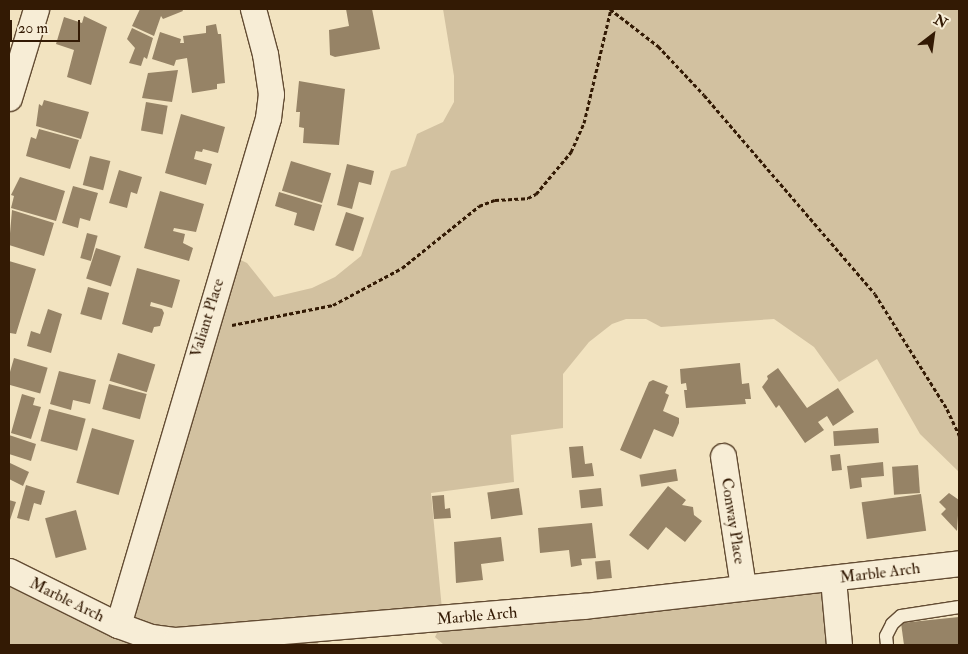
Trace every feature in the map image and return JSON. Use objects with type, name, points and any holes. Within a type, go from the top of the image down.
[{"type":"street","points":[[9,98],[36,9]]},
{"type":"street","name":"Valiant Place","points":[[118,625],[204,327],[268,118],[271,94],[265,54],[253,9]]},
{"type":"street","name":"Conway Place","points":[[723,456],[743,587]]},
{"type":"street","name":"Marble Arch","points":[[9,571],[118,625],[164,640],[316,638],[959,563]]},
{"type":"street","points":[[833,579],[839,645]]},
{"type":"lane","points":[[887,645],[886,636],[892,624],[901,616],[959,607]]},
{"type":"path","points":[[204,327],[226,327],[333,305],[402,268],[479,206],[536,194],[571,152],[584,123],[610,9],[658,46],[704,95],[875,294],[947,409],[959,435]]},
{"type":"shaded area","points":[[443,9],[959,9],[959,472],[920,434],[877,359],[839,382],[814,347],[774,319],[661,327],[646,319],[626,319],[612,324],[589,342],[563,374],[563,428],[511,435],[514,482],[431,493],[443,620],[834,579],[841,645],[444,645],[435,637],[443,621],[317,631],[318,645],[9,645],[9,572],[117,625],[226,253],[247,263],[274,297],[312,288],[335,277],[361,256],[391,171],[406,166],[417,134],[443,122],[454,102],[454,76]]},
{"type":"building","points":[[140,9],[182,9],[183,11],[163,19],[161,16],[154,36],[132,26]]},
{"type":"building","points":[[346,9],[372,9],[380,49],[335,57],[330,55],[329,30],[349,26]]},
{"type":"building","points":[[84,16],[107,27],[91,85],[67,77],[74,50],[56,44],[64,17],[82,23]]},
{"type":"building","points":[[216,24],[218,34],[221,34],[225,83],[217,84],[217,89],[192,93],[187,58],[176,60],[174,66],[152,59],[160,32],[181,39],[180,43],[184,43],[183,36],[206,33],[206,26]]},
{"type":"building","points":[[132,28],[153,38],[147,59],[144,57],[141,66],[129,63],[135,48],[127,39]]},
{"type":"building","points":[[178,70],[172,102],[142,98],[148,73]]},
{"type":"building","points":[[299,81],[345,89],[339,145],[303,143],[304,128],[299,127],[300,112],[296,112]]},
{"type":"building","points":[[44,100],[89,112],[81,139],[36,126],[39,104],[42,106]]},
{"type":"building","points":[[146,102],[168,106],[163,134],[141,131]]},
{"type":"building","points":[[181,114],[225,127],[218,153],[203,149],[202,152],[196,151],[194,159],[212,164],[206,185],[165,173]]},
{"type":"building","points":[[39,129],[79,140],[70,169],[26,156],[31,137],[36,139]]},
{"type":"building","points":[[90,156],[110,161],[103,190],[83,185]]},
{"type":"building","points":[[291,161],[331,173],[322,203],[282,191]]},
{"type":"building","points":[[347,164],[374,171],[371,185],[359,182],[352,209],[337,205]]},
{"type":"building","points":[[119,170],[142,177],[137,194],[131,192],[127,208],[109,203]]},
{"type":"building","points":[[20,177],[65,191],[56,221],[11,208],[14,196],[11,195]]},
{"type":"building","points":[[73,186],[98,193],[90,221],[80,218],[78,228],[62,223]]},
{"type":"building","points":[[160,191],[204,204],[196,232],[174,228],[173,231],[185,234],[183,243],[193,248],[189,261],[144,248]]},
{"type":"building","points":[[279,192],[322,205],[314,231],[294,225],[297,213],[275,206]]},
{"type":"building","points":[[12,210],[54,223],[44,256],[9,245]]},
{"type":"building","points":[[346,212],[364,218],[353,251],[335,245]]},
{"type":"building","points":[[87,233],[98,236],[91,261],[80,258]]},
{"type":"building","points":[[96,248],[121,256],[111,286],[86,278]]},
{"type":"building","points":[[9,261],[36,269],[16,334],[10,333],[9,337]]},
{"type":"building","points":[[137,268],[180,280],[172,308],[151,302],[150,306],[162,309],[164,313],[160,326],[154,327],[152,333],[122,324]]},
{"type":"building","points":[[88,287],[109,293],[101,320],[80,314]]},
{"type":"building","points":[[48,309],[62,314],[51,353],[27,346],[31,331],[40,334]]},
{"type":"building","points":[[118,353],[155,364],[147,392],[110,381]]},
{"type":"building","points":[[14,358],[48,368],[40,394],[9,385],[9,375]]},
{"type":"building","points":[[740,363],[742,384],[749,383],[751,399],[745,399],[746,404],[686,408],[684,390],[687,390],[686,383],[681,384],[680,369]]},
{"type":"building","points":[[778,368],[807,408],[838,388],[854,412],[833,426],[827,416],[818,422],[824,430],[805,443],[779,405],[776,408],[762,387],[768,379],[767,376]]},
{"type":"building","points":[[59,371],[96,380],[90,404],[73,400],[71,410],[50,404]]},
{"type":"building","points":[[653,380],[668,386],[665,393],[669,395],[663,411],[679,418],[679,423],[673,437],[654,429],[641,459],[620,450],[649,382]]},
{"type":"building","points":[[109,384],[147,394],[140,419],[102,409]]},
{"type":"building","points":[[22,394],[35,398],[33,405],[41,407],[31,439],[11,433]]},
{"type":"building","points":[[49,409],[86,419],[77,451],[40,441]]},
{"type":"building","points":[[92,428],[134,440],[119,495],[76,483]]},
{"type":"building","points":[[878,428],[879,443],[834,446],[833,431]]},
{"type":"building","points":[[9,435],[36,444],[31,461],[9,454]]},
{"type":"building","points":[[583,446],[585,464],[592,463],[594,476],[572,478],[569,447]]},
{"type":"building","points":[[840,454],[842,470],[832,471],[830,455]]},
{"type":"building","points":[[883,462],[884,476],[861,478],[862,487],[850,489],[847,466]]},
{"type":"building","points":[[10,463],[29,472],[23,486],[9,479]]},
{"type":"building","points":[[918,465],[920,493],[894,495],[892,467]]},
{"type":"building","points":[[676,469],[678,481],[641,487],[639,475]]},
{"type":"building","points":[[26,485],[45,491],[41,505],[34,503],[29,521],[17,518]]},
{"type":"building","points":[[668,486],[686,500],[682,505],[693,507],[694,515],[702,521],[685,542],[666,527],[648,550],[629,535]]},
{"type":"building","points":[[519,488],[523,515],[491,519],[487,492]]},
{"type":"building","points":[[601,488],[603,506],[581,508],[579,490]]},
{"type":"building","points":[[949,493],[959,500],[957,531],[941,514],[946,509],[939,502]]},
{"type":"building","points":[[921,494],[926,531],[867,539],[862,502]]},
{"type":"building","points":[[444,495],[445,509],[450,508],[451,518],[434,519],[432,496]]},
{"type":"building","points":[[9,500],[16,502],[9,523]]},
{"type":"building","points":[[76,510],[87,550],[56,558],[45,518]]},
{"type":"building","points":[[592,523],[596,558],[581,559],[582,565],[571,567],[569,550],[540,553],[538,528]]},
{"type":"building","points":[[501,537],[504,561],[481,564],[483,580],[456,583],[454,542]]},
{"type":"building","points":[[610,560],[612,578],[597,579],[595,562]]},
{"type":"building","points":[[959,617],[959,645],[904,645],[901,623]]}]
